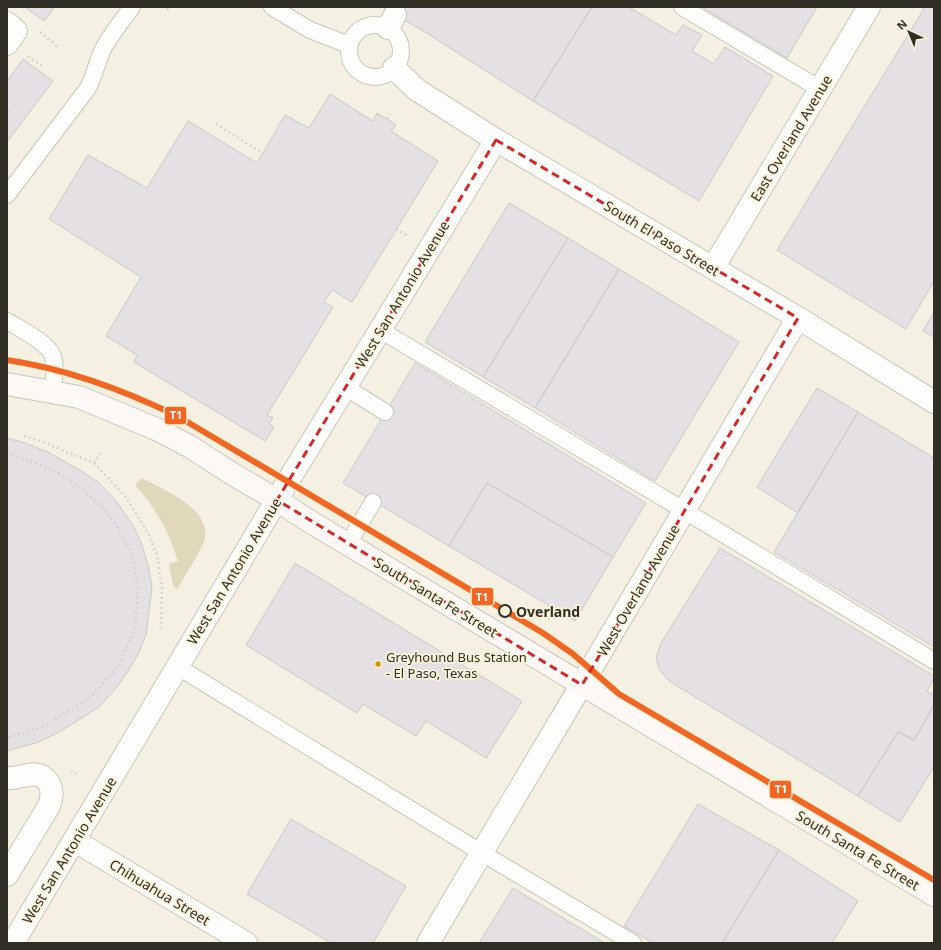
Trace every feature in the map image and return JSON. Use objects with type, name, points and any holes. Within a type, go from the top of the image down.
[{"type":"main road","name":"South Santa Fe Street","points":[[7,384],[86,399],[156,429],[189,446],[309,521],[934,896]]},
{"type":"street","name":"East Overland Avenue","points":[[713,268],[869,7]]},
{"type":"street","points":[[7,23],[16,31],[7,44]]},
{"type":"street","name":"South El Paso Street","points":[[394,68],[417,90],[496,140],[798,318],[934,402]]},
{"type":"street","name":"West San Antonio Avenue","points":[[13,943],[277,500],[496,140]]},
{"type":"street","name":"West Overland Avenue","points":[[428,943],[798,318]]},
{"type":"street","points":[[7,778],[29,774],[39,774],[47,781],[51,788],[52,796],[49,806],[7,875]]},
{"type":"street","name":"Chihuahua Street","points":[[75,841],[246,943]]},
{"type":"lane","points":[[7,195],[88,88],[102,51],[132,7]]},
{"type":"lane","points":[[272,7],[310,30],[349,45]]},
{"type":"lane","points":[[682,7],[820,89]]},
{"type":"lane","points":[[392,22],[401,46],[401,54],[399,61],[388,74],[372,76],[357,70],[352,63],[349,54],[349,45],[356,33],[363,28],[370,25],[380,25],[392,22]]},
{"type":"lane","points":[[7,321],[44,345],[52,355],[54,369],[53,392]]},
{"type":"lane","points":[[380,330],[684,510],[934,661]]},
{"type":"lane","points":[[345,387],[385,412]]},
{"type":"lane","points":[[348,544],[373,502]]},
{"type":"lane","points":[[178,667],[482,853],[633,943]]},
{"type":"path","points":[[26,54],[42,66]]},
{"type":"path","points":[[387,119],[390,114]]},
{"type":"path","points":[[216,124],[262,153]]},
{"type":"path","points":[[24,436],[38,440],[94,463],[125,496],[148,533],[157,555],[162,588],[161,628]]},
{"type":"path","points":[[94,463],[100,452]]},
{"type":"path","points":[[7,453],[60,474],[79,487],[101,506],[118,528],[132,553],[138,589],[135,629],[120,666],[90,698],[45,726],[7,738]]},
{"type":"highlighted area","points":[[496,140],[798,318],[582,685],[277,500]]},
{"type":"shaded area","points":[[142,478],[175,495],[196,512],[202,521],[205,532],[203,544],[177,589],[173,586],[169,564],[178,561],[161,520],[150,503],[135,485]]},
{"type":"building","points":[[25,7],[55,7],[44,21]]},
{"type":"building","points":[[382,7],[592,7],[533,101],[425,32]]},
{"type":"building","points":[[592,7],[629,7],[676,35],[683,25],[702,35],[692,51],[714,64],[725,47],[773,76],[699,201],[533,101]]},
{"type":"building","points":[[702,7],[817,7],[787,58]]},
{"type":"building","points":[[925,7],[934,7],[934,281],[906,329],[777,250]]},
{"type":"building","points":[[23,59],[53,81],[7,142],[7,81]]},
{"type":"building","points":[[330,94],[373,121],[377,113],[387,119],[396,125],[391,131],[438,161],[352,302],[332,290],[324,302],[333,307],[267,415],[273,418],[269,424],[274,427],[265,441],[134,362],[137,355],[106,336],[141,277],[49,219],[88,155],[147,188],[188,121],[257,163],[285,115],[309,128]]},
{"type":"building","points":[[509,203],[568,238],[483,377],[425,342]]},
{"type":"building","points":[[568,238],[619,269],[535,408],[483,377]]},
{"type":"building","points":[[619,269],[739,342],[655,481],[535,408]]},
{"type":"building","points":[[934,312],[934,337],[923,331]]},
{"type":"building","points":[[415,363],[646,503],[613,557],[487,483],[449,546],[343,483]]},
{"type":"building","points":[[817,388],[858,412],[798,513],[757,487]]},
{"type":"building","points":[[858,412],[934,458],[934,647],[774,552]]},
{"type":"building","points":[[7,438],[48,452],[98,482],[116,501],[134,527],[142,545],[148,565],[152,587],[146,635],[129,670],[117,687],[99,707],[61,731],[39,742],[7,751]]},
{"type":"building","points":[[487,483],[613,557],[575,621],[449,546]]},
{"type":"building","points":[[720,548],[934,676],[934,679],[927,691],[934,695],[934,705],[914,740],[898,732],[858,796],[669,681],[659,669],[656,658],[661,643]]},
{"type":"building","name":"Greyhound Bus Station - El Paso, Texas","points":[[295,563],[522,701],[486,758],[426,721],[416,736],[363,704],[357,713],[246,645]]},
{"type":"building","points":[[934,705],[934,767],[900,822],[858,796],[898,732],[914,740]]},
{"type":"building","points":[[698,804],[779,850],[722,943],[653,943],[624,926]]},
{"type":"building","points":[[291,819],[406,886],[373,943],[331,943],[247,894]]},
{"type":"building","points":[[779,850],[858,901],[832,943],[722,943]]},
{"type":"building","points":[[513,888],[605,943],[479,943]]},
{"type":"transit line","name":"T1","points":[[7,360],[74,375],[116,389],[179,417],[543,633],[573,654],[619,694],[934,880]]},
{"type":"place","name":"Overland","points":[[505,611]]},
{"type":"place","name":"Greyhound Bus Station - El Paso, Texas","points":[[378,664]]}]
